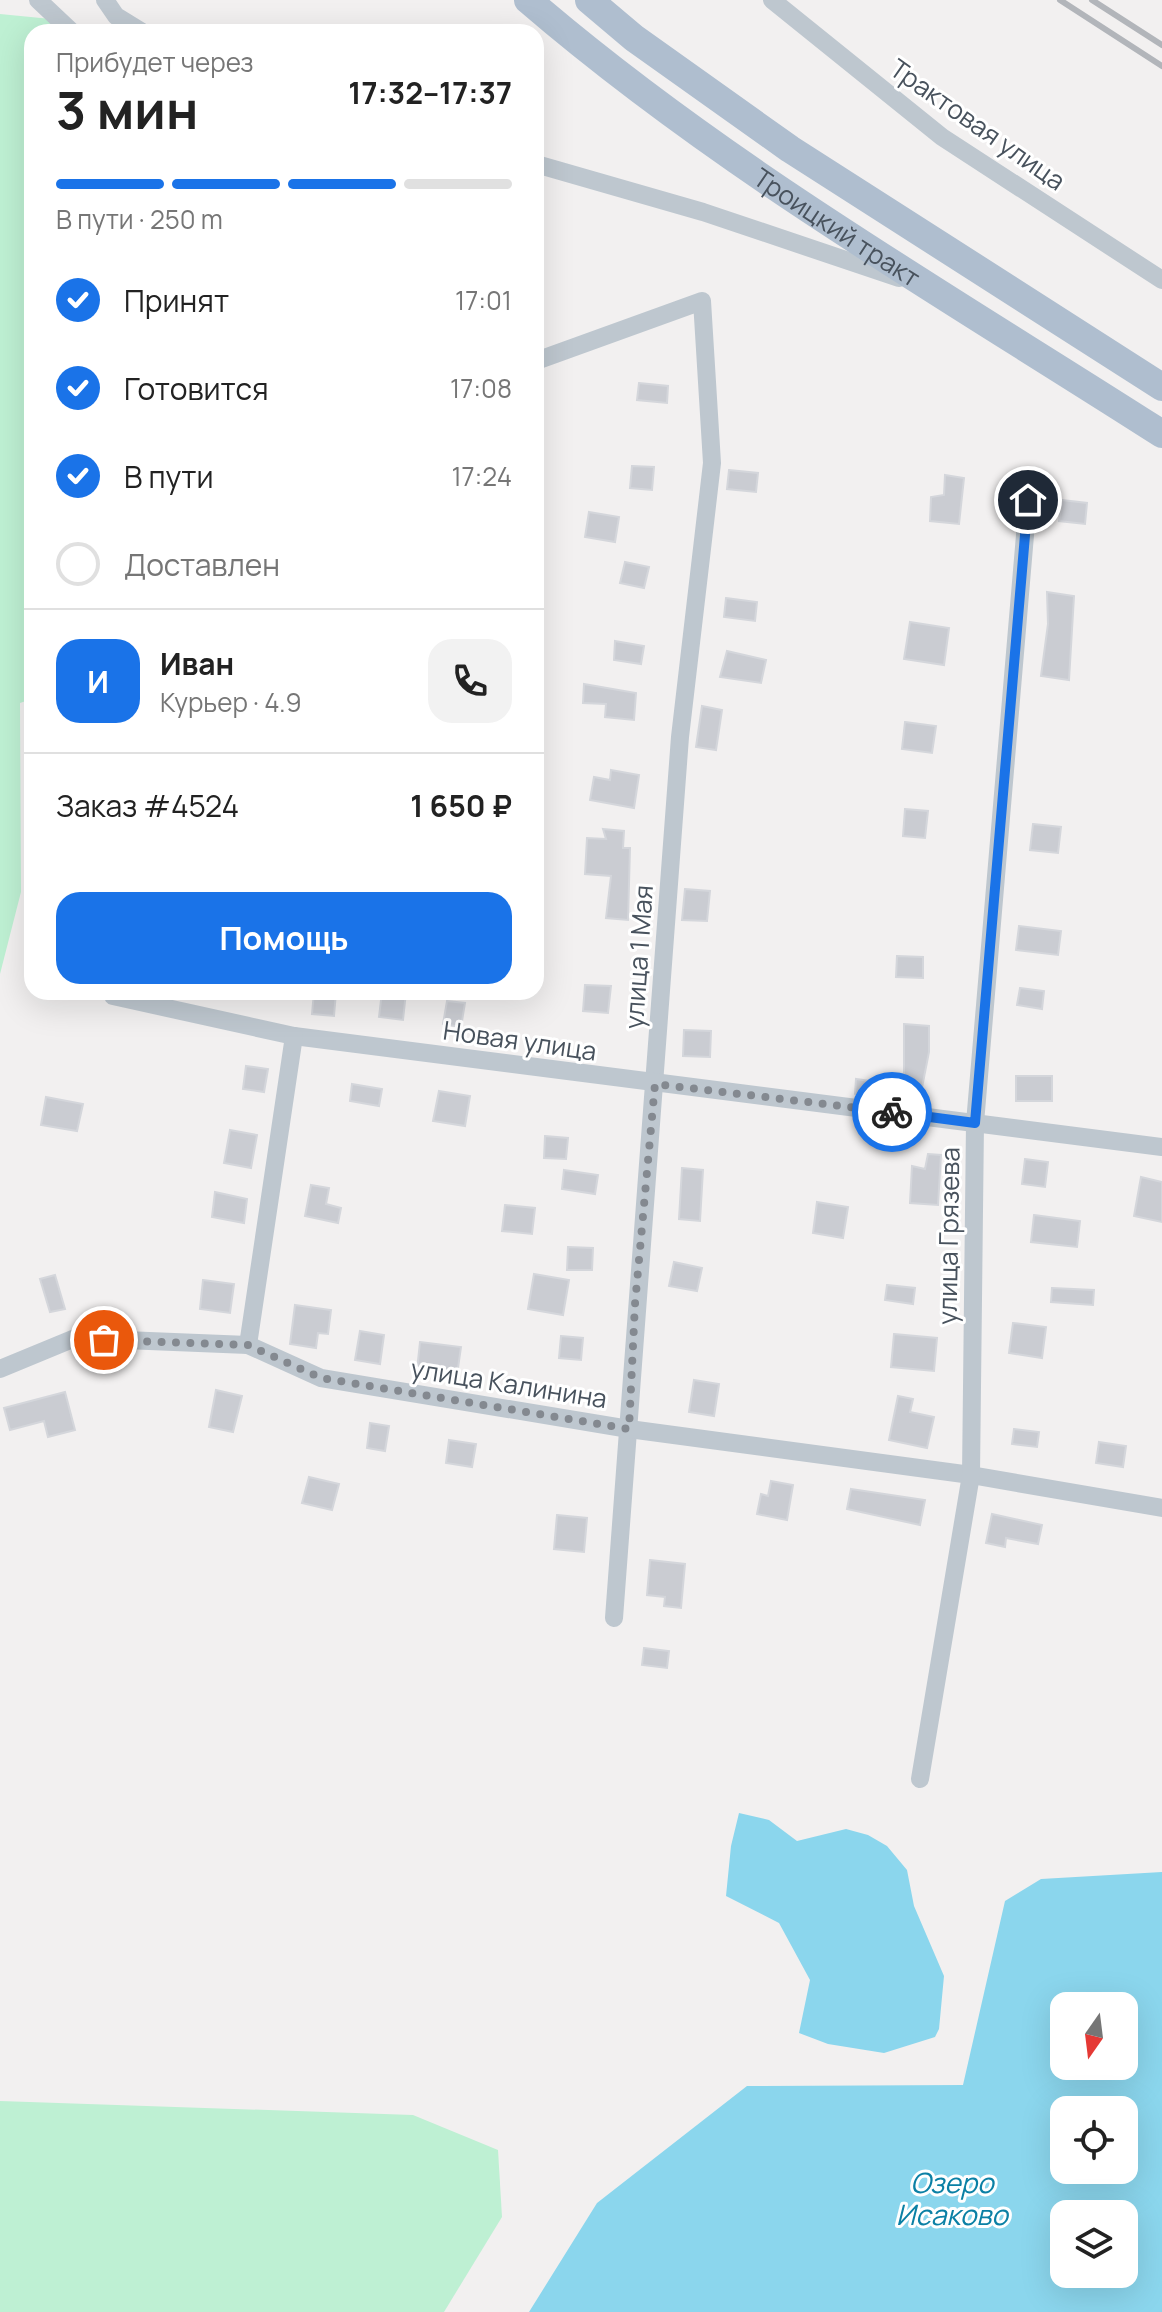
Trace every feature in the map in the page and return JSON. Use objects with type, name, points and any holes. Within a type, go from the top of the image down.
[{"type":"main road","name":"Троицкий тракт","points":[[528,0],[607,68],[766,181],[1162,434]]},
{"type":"main road","name":"Троицкий тракт","points":[[589,0],[634,38],[790,149],[1162,387]]},
{"type":"street","points":[[38,0],[64,24]]},
{"type":"street","points":[[105,0],[116,16],[129,24]]},
{"type":"street","name":"Трактовая улица","points":[[772,0],[942,137],[1162,280]]},
{"type":"street","points":[[544,166],[703,212],[944,293]]},
{"type":"street","name":"улица 1 Мая","points":[[544,358],[702,301],[712,463],[680,737],[655,1084],[635,1304],[614,1618]]},
{"type":"street","name":"улица Грязева","points":[[920,1779],[971,1475],[975,1123],[1028,500]]},
{"type":"street","name":"Новая улица","points":[[139,1000],[294,1036],[1162,1147]]},
{"type":"street","points":[[248,1345],[294,1036]]},
{"type":"street","name":"улица Калинина","points":[[0,1369],[75,1338],[248,1345],[321,1378],[629,1429],[971,1475],[1162,1508]]},
{"type":"green space","points":[[0,14],[51,19],[55,24],[24,24],[21,892],[0,974]]},
{"type":"green space","points":[[0,2101],[413,2115],[498,2150],[502,2217],[444,2312],[0,2312]]},
{"type":"water","points":[[739,1813],[769,1820],[797,1841],[846,1829],[868,1835],[887,1846],[907,1870],[914,1906],[944,1976],[939,2029],[935,2037],[884,2053],[828,2044],[799,2033],[810,1980],[779,1923],[726,1896],[731,1846]]},
{"type":"water","name":"Озеро Исаково","points":[[1162,1872],[1162,2312],[529,2312],[597,2203],[747,2086],[963,2085],[1005,1901],[1041,1879]]},
{"type":"building","points":[[639,383],[668,386],[667,403],[637,400]]},
{"type":"building","points":[[632,466],[654,467],[652,490],[630,488]]},
{"type":"building","points":[[729,470],[758,473],[756,492],[727,489]]},
{"type":"building","points":[[945,475],[964,478],[959,524],[930,521],[931,497],[944,495]]},
{"type":"building","points":[[1062,500],[1087,503],[1085,524],[1059,521]]},
{"type":"building","points":[[589,512],[619,517],[615,542],[585,537]]},
{"type":"building","points":[[625,562],[649,567],[644,588],[620,583]]},
{"type":"building","points":[[1047,592],[1074,596],[1069,680],[1041,676],[1048,624]]},
{"type":"building","points":[[726,598],[757,602],[755,621],[724,617]]},
{"type":"building","points":[[910,622],[949,628],[944,665],[904,659]]},
{"type":"building","points":[[615,641],[644,646],[641,664],[614,660]]},
{"type":"building","points":[[727,651],[766,660],[761,683],[720,677]]},
{"type":"building","points":[[584,684],[636,693],[634,720],[605,717],[606,704],[583,703]]},
{"type":"building","points":[[702,706],[722,710],[716,750],[696,747]]},
{"type":"building","points":[[905,722],[936,726],[932,753],[902,749]]},
{"type":"building","points":[[611,770],[639,775],[634,808],[590,800],[594,777],[610,780]]},
{"type":"building","points":[[905,809],[928,811],[925,838],[903,836]]},
{"type":"building","points":[[1033,824],[1061,827],[1058,853],[1030,850]]},
{"type":"building","points":[[603,829],[624,831],[623,848],[630,848],[628,920],[606,918],[611,876],[585,874],[587,838],[606,839]]},
{"type":"building","points":[[685,889],[710,891],[707,921],[682,920]]},
{"type":"building","points":[[1019,926],[1061,931],[1058,955],[1016,950]]},
{"type":"building","points":[[897,956],[923,957],[923,978],[896,977]]},
{"type":"building","points":[[585,985],[611,986],[608,1013],[583,1011]]},
{"type":"building","points":[[1020,988],[1044,991],[1042,1009],[1017,1005]]},
{"type":"building","points":[[313,1000],[335,1000],[334,1016],[312,1014]]},
{"type":"building","points":[[381,1000],[405,1000],[403,1020],[379,1017]]},
{"type":"building","points":[[447,1001],[465,1003],[461,1027],[443,1024]]},
{"type":"building","points":[[904,1024],[929,1026],[929,1052],[919,1103],[855,1094],[856,1079],[897,1085],[898,1074],[904,1074]]},
{"type":"building","points":[[684,1030],[711,1031],[710,1057],[683,1056]]},
{"type":"building","points":[[246,1066],[268,1069],[264,1092],[243,1089]]},
{"type":"building","points":[[1016,1076],[1052,1076],[1052,1101],[1016,1101]]},
{"type":"building","points":[[352,1084],[382,1089],[379,1106],[350,1101]]},
{"type":"building","points":[[439,1091],[470,1096],[465,1126],[433,1121]]},
{"type":"building","points":[[46,1097],[83,1104],[77,1131],[41,1125]]},
{"type":"building","points":[[230,1130],[257,1135],[251,1168],[224,1163]]},
{"type":"building","points":[[545,1136],[568,1138],[566,1159],[544,1158]]},
{"type":"building","points":[[928,1154],[941,1155],[938,1205],[910,1203],[912,1166],[925,1169]]},
{"type":"building","points":[[1025,1159],[1048,1162],[1045,1187],[1022,1184]]},
{"type":"building","points":[[682,1168],[703,1170],[700,1221],[679,1219]]},
{"type":"building","points":[[564,1170],[598,1175],[595,1194],[562,1189]]},
{"type":"building","points":[[1141,1177],[1162,1182],[1162,1222],[1134,1216]]},
{"type":"building","points":[[311,1185],[329,1188],[326,1204],[341,1208],[338,1223],[305,1216]]},
{"type":"building","points":[[215,1192],[247,1199],[244,1223],[212,1217]]},
{"type":"building","points":[[817,1202],[848,1207],[843,1238],[813,1233]]},
{"type":"building","points":[[505,1205],[535,1208],[532,1234],[502,1231]]},
{"type":"building","points":[[1034,1215],[1080,1221],[1077,1247],[1031,1242]]},
{"type":"building","points":[[568,1247],[593,1248],[592,1270],[567,1270]]},
{"type":"building","points":[[674,1262],[702,1268],[697,1291],[669,1286]]},
{"type":"building","points":[[534,1274],[569,1280],[563,1315],[528,1309]]},
{"type":"building","points":[[55,1275],[65,1309],[50,1312],[40,1279]]},
{"type":"building","points":[[203,1280],[234,1284],[230,1313],[200,1309]]},
{"type":"building","points":[[887,1285],[915,1288],[913,1304],[885,1300]]},
{"type":"building","points":[[1052,1288],[1094,1290],[1093,1305],[1051,1302]]},
{"type":"building","points":[[295,1305],[331,1310],[328,1334],[318,1333],[316,1348],[290,1344]]},
{"type":"building","points":[[1013,1323],[1046,1327],[1042,1358],[1009,1353]]},
{"type":"building","points":[[360,1331],[384,1335],[380,1364],[355,1360]]},
{"type":"building","points":[[894,1334],[937,1338],[934,1371],[891,1367]]},
{"type":"building","points":[[561,1336],[583,1338],[581,1360],[559,1358]]},
{"type":"building","points":[[420,1342],[461,1347],[457,1375],[417,1370]]},
{"type":"building","points":[[694,1380],[719,1384],[714,1416],[689,1412]]},
{"type":"building","points":[[216,1390],[242,1396],[233,1432],[209,1427]]},
{"type":"building","points":[[65,1392],[75,1430],[48,1437],[44,1421],[10,1430],[4,1408]]},
{"type":"building","points":[[898,1396],[913,1399],[910,1412],[934,1417],[927,1448],[889,1440]]},
{"type":"building","points":[[370,1423],[389,1426],[385,1451],[367,1448]]},
{"type":"building","points":[[1014,1429],[1039,1432],[1037,1447],[1012,1444]]},
{"type":"building","points":[[449,1440],[476,1444],[472,1467],[446,1463]]},
{"type":"building","points":[[1099,1442],[1126,1446],[1123,1467],[1096,1463]]},
{"type":"building","points":[[309,1477],[339,1484],[332,1510],[302,1503]]},
{"type":"building","points":[[771,1481],[793,1485],[787,1520],[757,1514],[761,1494],[768,1496]]},
{"type":"building","points":[[851,1489],[925,1500],[920,1525],[847,1509]]},
{"type":"building","points":[[992,1514],[1042,1525],[1038,1544],[1006,1538],[1005,1547],[986,1543]]},
{"type":"building","points":[[557,1515],[587,1518],[584,1552],[554,1549]]},
{"type":"building","points":[[650,1560],[685,1564],[681,1608],[664,1606],[665,1597],[647,1595]]},
{"type":"building","points":[[644,1648],[669,1651],[667,1668],[642,1665]]},
{"type":"railway","points":[[1060,0],[1162,66]]},
{"type":"railway","points":[[1092,0],[1162,45]]},
{"type":"way so far","points":[[104,1340],[248,1345],[321,1378],[629,1429],[635,1304],[655,1084],[892,1112]]},
{"type":"route","points":[[892,1112],[975,1123],[1028,500]]}]
